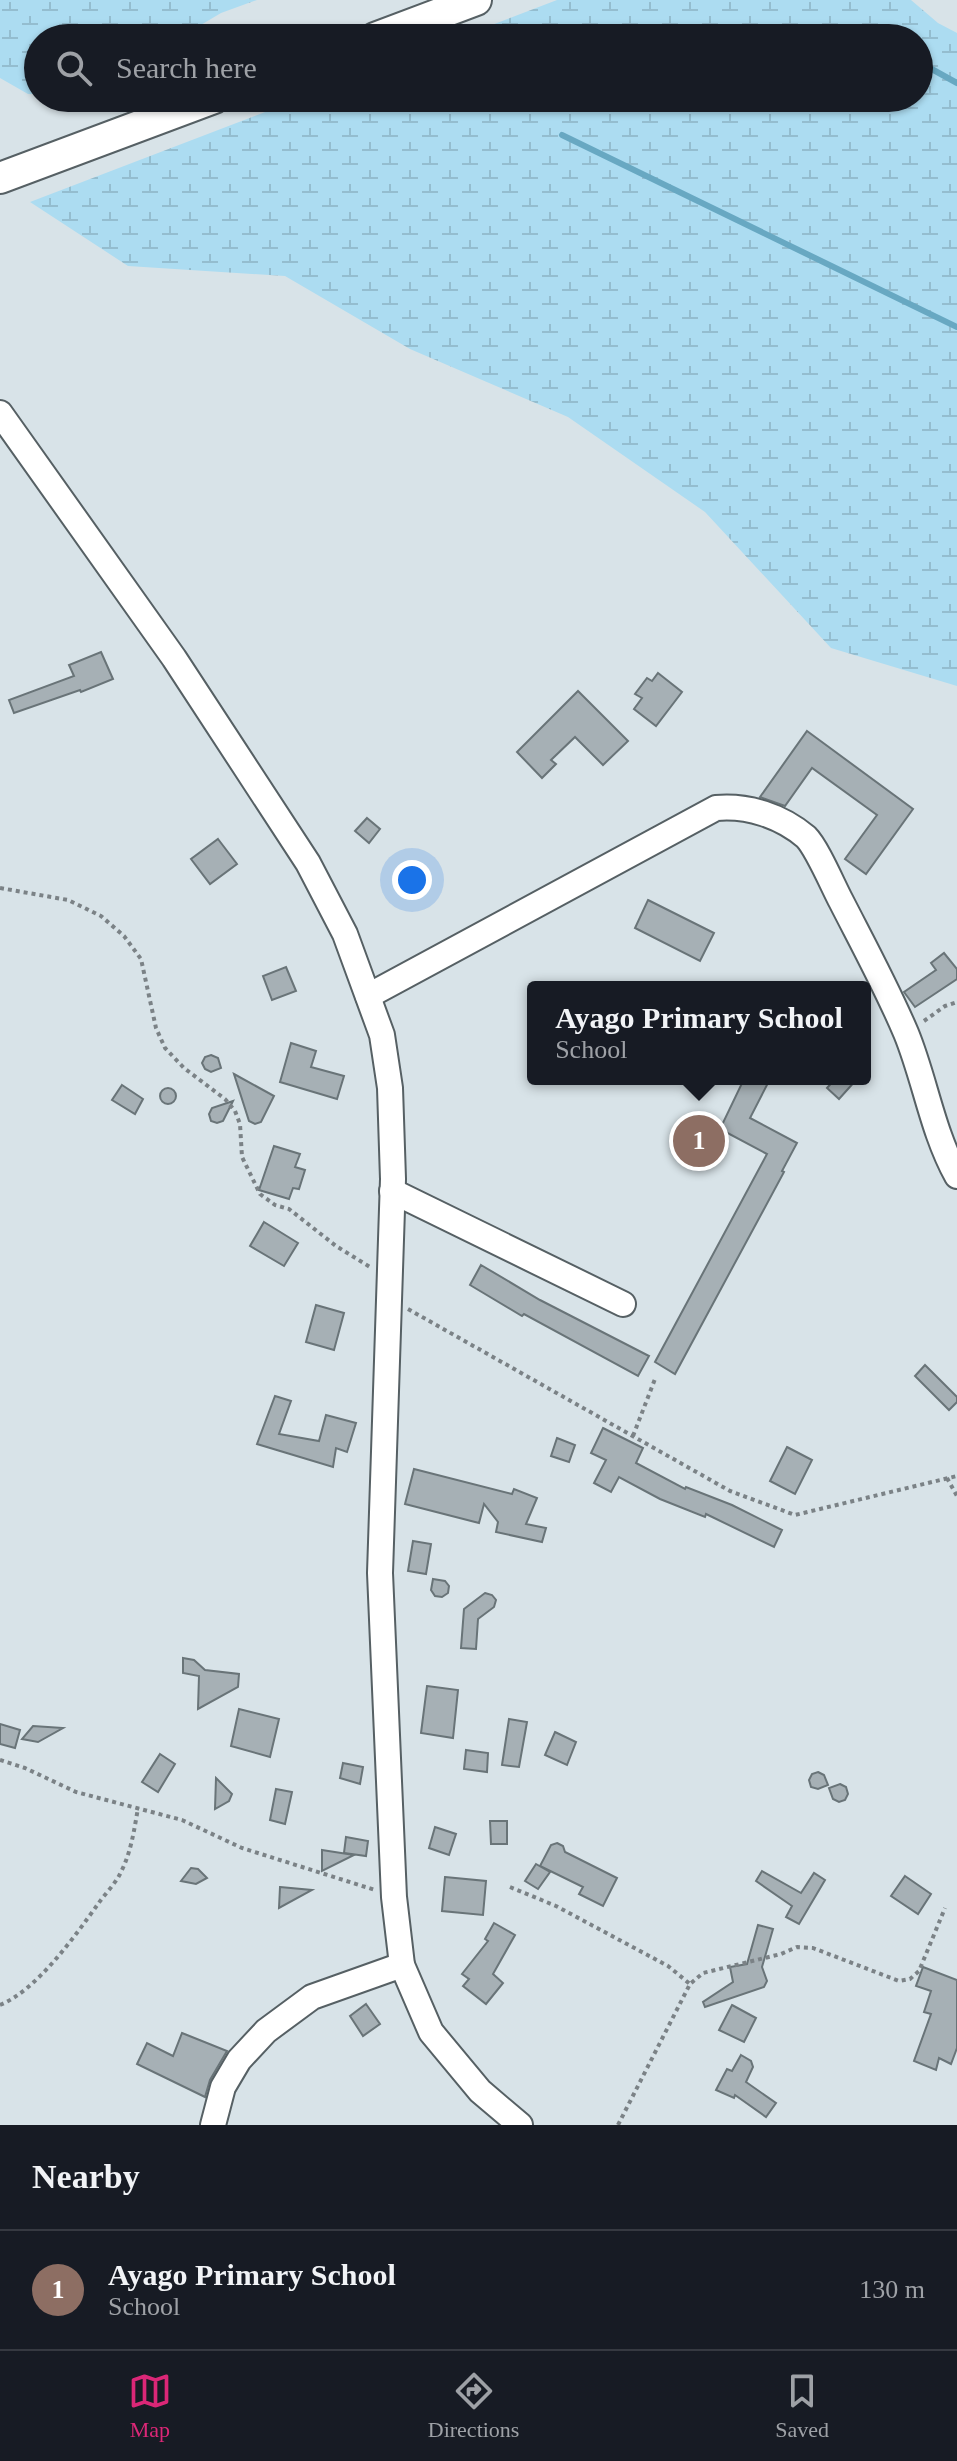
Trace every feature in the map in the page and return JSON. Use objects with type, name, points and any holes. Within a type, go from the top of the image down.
[{"type":"main road","points":[[412,24],[476,0]]},
{"type":"main road","points":[[0,178],[177,112]]},
{"type":"street","points":[[0,413],[174,658],[308,863],[345,934],[382,1035],[390,1088],[392,1191],[380,1573],[394,1897],[402,1965],[431,2032],[480,2091],[520,2125]]},
{"type":"street","points":[[368,996],[716,808],[734,806],[764,813],[808,839],[906,1034],[944,1153],[957,1176]]},
{"type":"street","points":[[392,1191],[623,1304]]},
{"type":"street","points":[[213,2125],[223,2087],[239,2060],[266,2031],[312,1997],[402,1965]]},
{"type":"path","points":[[0,888],[68,900],[101,916],[124,936],[141,959],[156,1028],[165,1048],[235,1111],[240,1124],[242,1157],[260,1194],[275,1205],[289,1209],[369,1267],[389,1286],[633,1437],[730,1491],[795,1515],[957,1476]]},
{"type":"path","points":[[906,1034],[945,1006],[957,1002]]},
{"type":"path","points":[[633,1437],[655,1379]]},
{"type":"path","points":[[947,1478],[957,1496]]},
{"type":"path","points":[[0,1760],[76,1792],[182,1820],[242,1848],[394,1897]]},
{"type":"path","points":[[0,2005],[38,1977],[74,1937],[120,1875],[132,1841],[138,1808]]},
{"type":"path","points":[[510,1887],[556,1906],[668,1966],[690,1984]]},
{"type":"path","points":[[618,2125],[690,1984],[703,1973],[781,1954],[797,1947],[813,1948],[899,1981],[910,1979],[919,1971],[945,1908]]},
{"type":"green space","points":[[0,0],[257,0],[221,13],[203,24],[24,24],[24,92],[0,78]]},
{"type":"green space","points":[[557,0],[911,0],[938,23],[957,33],[957,686],[831,648],[705,512],[568,417],[410,349],[285,276],[128,266],[30,202],[265,112],[933,112],[933,24],[494,24]]},
{"type":"building","points":[[101,652],[113,679],[14,713],[9,700],[74,676],[69,665]]},
{"type":"building","points":[[658,673],[682,692],[656,726],[634,709],[642,698],[635,694],[647,678],[652,681]]},
{"type":"building","points":[[578,691],[628,741],[603,765],[575,737],[551,760],[556,764],[542,778],[517,752]]},
{"type":"building","points":[[807,731],[913,809],[866,874],[845,859],[877,815],[812,768],[785,806],[760,797]]},
{"type":"building","points":[[367,818],[380,829],[369,843],[355,831]]},
{"type":"building","points":[[218,839],[237,864],[210,884],[191,859]]},
{"type":"building","points":[[648,900],[714,933],[700,961],[635,928]]},
{"type":"building","points":[[944,953],[957,969],[957,979],[915,1007],[904,992],[936,970],[931,963]]},
{"type":"building","points":[[286,967],[296,991],[272,1000],[263,976]]},
{"type":"building","points":[[291,1043],[316,1051],[311,1067],[344,1076],[337,1099],[280,1082]]},
{"type":"building","points":[[211,1055],[218,1058],[221,1068],[211,1072],[202,1063],[205,1057]]},
{"type":"building","points":[[234,1074],[274,1096],[261,1122],[255,1124],[249,1121]]},
{"type":"building","points":[[122,1085],[143,1099],[135,1114],[112,1100]]},
{"type":"building","points":[[741,1085],[767,1085],[750,1118],[797,1143],[675,1374],[655,1362],[767,1154],[720,1129]]},
{"type":"building","points":[[830,1085],[852,1085],[839,1099],[827,1088]]},
{"type":"building","points":[[165,1088],[171,1088],[176,1096],[174,1102],[165,1104],[160,1099],[160,1093]]},
{"type":"building","points":[[233,1101],[223,1121],[211,1121],[209,1114],[212,1108]]},
{"type":"building","points":[[274,1146],[300,1154],[295,1167],[305,1170],[299,1189],[293,1188],[289,1199],[259,1190]]},
{"type":"building","points":[[264,1222],[298,1243],[284,1266],[250,1246]]},
{"type":"building","points":[[481,1265],[540,1300],[649,1356],[638,1376],[524,1314],[522,1316],[470,1285]]},
{"type":"building","points":[[316,1305],[344,1313],[334,1350],[306,1342]]},
{"type":"building","points":[[925,1365],[957,1397],[957,1402],[949,1410],[915,1376]]},
{"type":"building","points":[[275,1396],[291,1401],[279,1434],[319,1441],[326,1415],[356,1423],[347,1452],[336,1448],[333,1467],[257,1444]]},
{"type":"building","points":[[603,1428],[643,1448],[636,1463],[685,1489],[732,1505],[782,1530],[774,1547],[706,1514],[705,1517],[660,1499],[619,1477],[611,1492],[594,1483],[606,1460],[591,1453]]},
{"type":"building","points":[[557,1438],[575,1445],[569,1462],[551,1456]]},
{"type":"building","points":[[787,1447],[812,1460],[795,1494],[770,1481]]},
{"type":"building","points":[[414,1469],[512,1494],[514,1489],[537,1498],[526,1524],[546,1528],[542,1542],[496,1532],[498,1522],[484,1504],[479,1523],[405,1504]]},
{"type":"building","points":[[413,1541],[431,1544],[426,1574],[408,1571]]},
{"type":"building","points":[[433,1579],[445,1581],[449,1586],[448,1593],[442,1597],[435,1596],[431,1590]]},
{"type":"building","points":[[485,1593],[496,1600],[494,1607],[478,1619],[476,1649],[461,1648],[464,1609]]},
{"type":"building","points":[[183,1658],[194,1660],[205,1670],[239,1674],[238,1687],[198,1709],[199,1676],[183,1673]]},
{"type":"building","points":[[427,1686],[458,1690],[453,1738],[421,1733]]},
{"type":"building","points":[[239,1709],[279,1719],[270,1757],[231,1746]]},
{"type":"building","points":[[509,1719],[527,1722],[519,1767],[502,1765]]},
{"type":"building","points":[[0,1724],[20,1730],[15,1748],[0,1744]]},
{"type":"building","points":[[33,1726],[63,1728],[38,1742],[22,1739]]},
{"type":"building","points":[[555,1732],[576,1742],[567,1765],[545,1755]]},
{"type":"building","points":[[466,1750],[488,1753],[487,1772],[464,1769]]},
{"type":"building","points":[[160,1754],[175,1764],[158,1792],[142,1782]]},
{"type":"building","points":[[343,1763],[363,1767],[360,1784],[340,1778]]},
{"type":"building","points":[[818,1772],[824,1775],[828,1785],[818,1789],[811,1787],[809,1780],[812,1774]]},
{"type":"building","points":[[216,1778],[232,1794],[229,1801],[215,1809]]},
{"type":"building","points":[[840,1784],[846,1787],[848,1794],[845,1800],[839,1802],[833,1799],[829,1788]]},
{"type":"building","points":[[276,1789],[292,1792],[285,1824],[270,1820]]},
{"type":"building","points":[[490,1821],[507,1821],[507,1844],[491,1844]]},
{"type":"building","points":[[435,1827],[456,1834],[449,1855],[429,1848]]},
{"type":"building","points":[[346,1837],[368,1841],[366,1856],[344,1853]]},
{"type":"building","points":[[557,1843],[563,1846],[565,1852],[617,1878],[603,1906],[579,1894],[583,1887],[540,1866],[551,1845]]},
{"type":"building","points":[[322,1850],[354,1855],[322,1871]]},
{"type":"building","points":[[536,1864],[550,1872],[538,1889],[525,1881]]},
{"type":"building","points":[[191,1868],[198,1869],[207,1878],[196,1884],[181,1881]]},
{"type":"building","points":[[762,1871],[801,1893],[814,1873],[825,1880],[799,1924],[786,1917],[792,1906],[756,1881]]},
{"type":"building","points":[[905,1876],[931,1894],[918,1914],[891,1896]]},
{"type":"building","points":[[445,1877],[486,1881],[483,1915],[442,1911]]},
{"type":"building","points":[[280,1887],[312,1890],[279,1908]]},
{"type":"building","points":[[494,1923],[515,1935],[493,1974],[503,1983],[486,2004],[463,1986],[469,1979],[462,1974],[488,1941],[485,1939]]},
{"type":"building","points":[[758,1925],[773,1929],[762,1967],[767,1981],[764,1987],[705,2007],[703,2002],[733,1982],[730,1967],[747,1964]]},
{"type":"building","points":[[923,1967],[957,1980],[957,2048],[951,2064],[939,2058],[936,2070],[914,2061],[931,2014],[924,2012],[931,1991],[916,1986]]},
{"type":"building","points":[[366,2004],[380,2024],[363,2036],[350,2016]]},
{"type":"building","points":[[732,2005],[756,2018],[744,2042],[719,2030]]},
{"type":"building","points":[[182,2033],[227,2051],[210,2080],[205,2097],[137,2064],[147,2043],[173,2056]]},
{"type":"building","points":[[741,2055],[751,2061],[753,2067],[746,2082],[776,2103],[766,2117],[735,2095],[734,2098],[716,2090],[727,2069],[732,2071]]},
{"type":"waterway","points":[[933,70],[957,83]]},
{"type":"waterway","points":[[562,135],[957,327]]},
{"type":"place","name":"Ayago Primary School","points":[[699,1141]]}]
